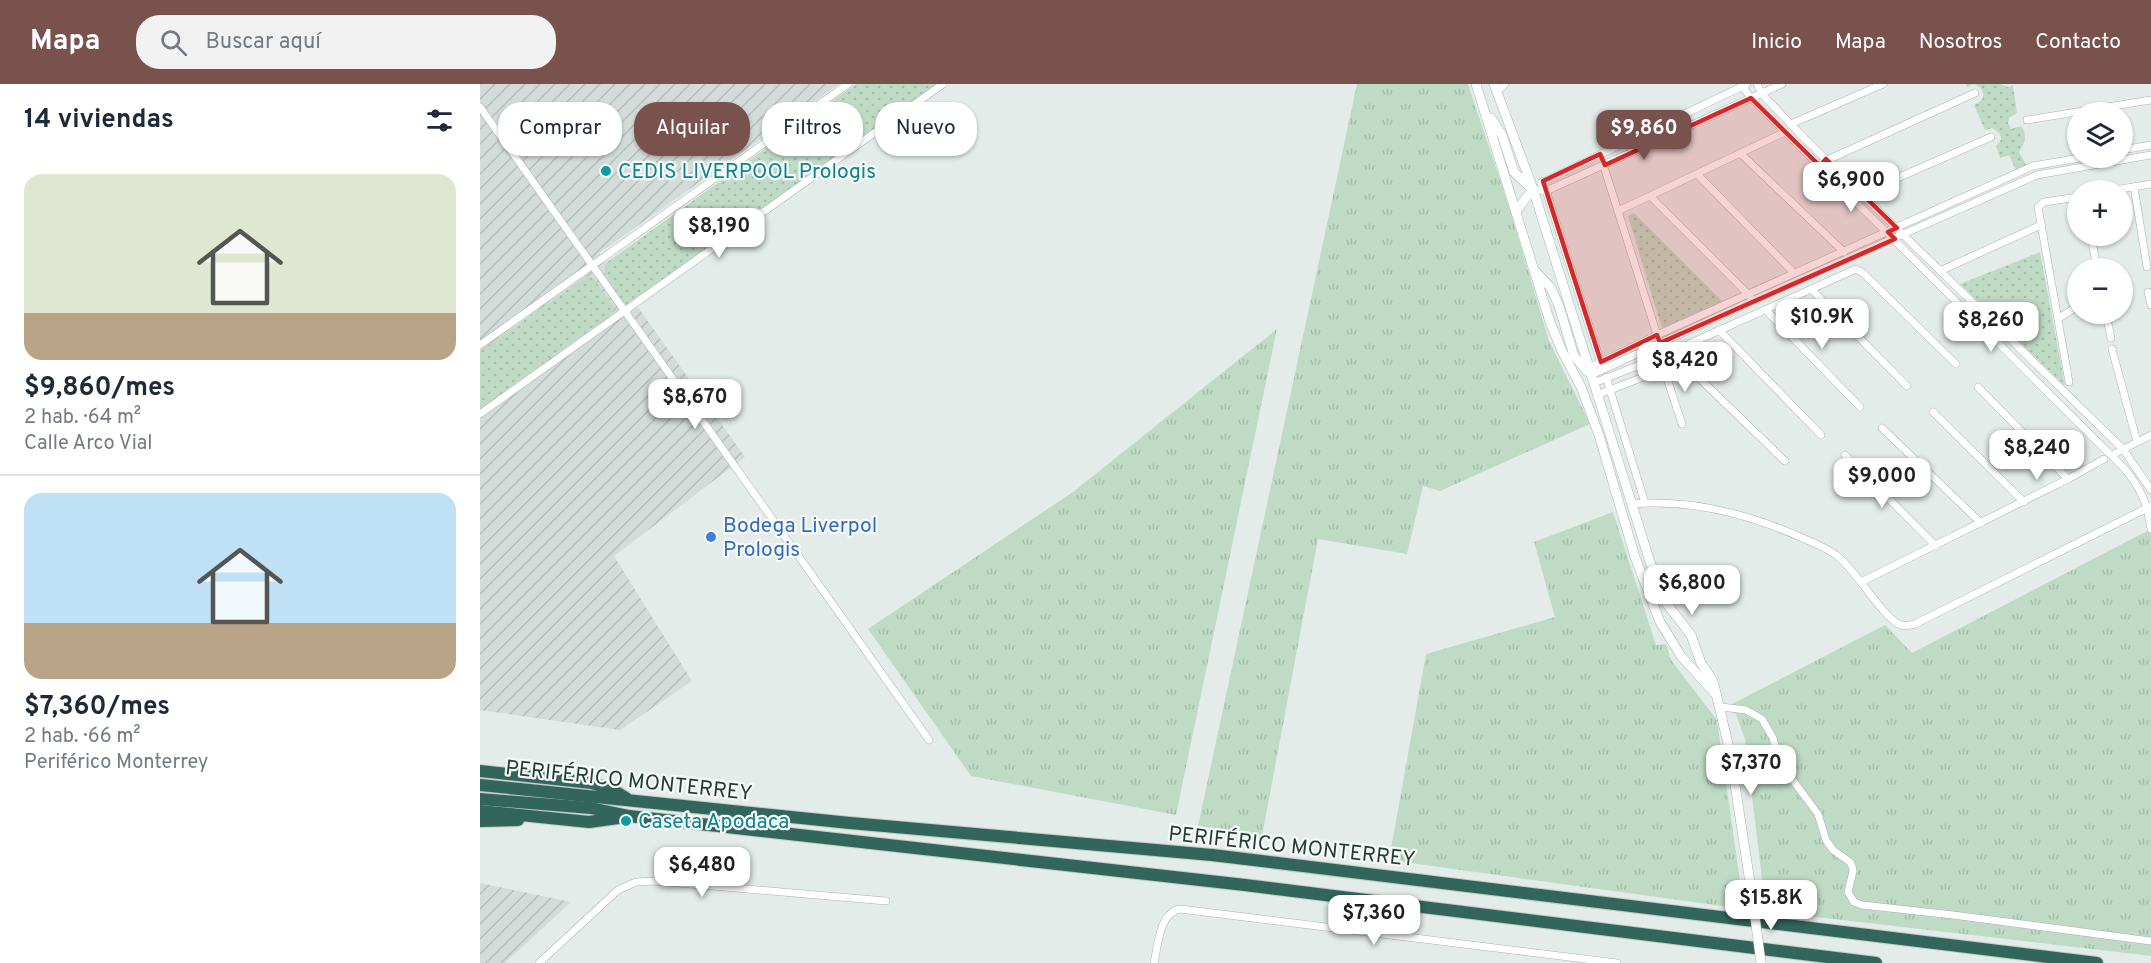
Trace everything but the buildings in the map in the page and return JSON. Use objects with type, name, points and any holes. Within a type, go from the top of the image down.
[{"type":"highway","points":[[480,771],[592,783],[613,790],[630,801]]},
{"type":"highway","name":"PERIFÉRICO MONTERREY","points":[[480,785],[1085,845],[1212,855],[2097,963]]},
{"type":"highway","name":"PERIFÉRICO MONTERREY","points":[[480,799],[585,807],[629,816],[894,844],[1349,897],[1876,963]]},
{"type":"highway","points":[[480,811],[590,822],[629,816]]},
{"type":"highway","points":[[480,821],[512,821],[533,817]]},
{"type":"street","points":[[480,345],[848,84]]},
{"type":"street","points":[[480,414],[943,84]]},
{"type":"street","points":[[1476,84],[1550,322],[1581,387],[1599,435],[1639,567],[1660,622],[1691,669],[1717,696]]},
{"type":"street","points":[[1505,84],[1496,88],[1533,189],[1644,541],[1667,604],[1691,635],[1701,663],[1713,681],[1721,707],[1730,752],[1761,963]]},
{"type":"street","points":[[1757,84],[1761,93],[1861,194],[2123,449],[2151,490]]},
{"type":"street","points":[[1484,107],[1502,135],[1514,172],[1533,189],[1546,192],[1605,168],[1782,84]]},
{"type":"street","points":[[1791,124],[1883,84]]},
{"type":"street","points":[[1516,211],[1533,189],[1543,181],[1745,85],[1751,99],[2112,455],[2135,481],[2150,507],[2151,529]]},
{"type":"street","points":[[1820,166],[1826,159],[1975,93]]},
{"type":"street","points":[[2027,120],[2151,100]]},
{"type":"street","points":[[480,107],[929,740]]},
{"type":"street","points":[[1618,211],[1785,132]]},
{"type":"street","points":[[1861,194],[1991,136]]},
{"type":"street","points":[[2133,148],[2151,145]]},
{"type":"street","points":[[1600,154],[1660,343]]},
{"type":"street","points":[[1741,154],[1844,252]]},
{"type":"street","points":[[1591,375],[1602,365],[1657,335],[1895,239],[2037,175],[2151,155]]},
{"type":"street","points":[[1602,365],[1660,343],[1794,273],[2033,166],[2067,160]]},
{"type":"street","points":[[2033,166],[2037,175]]},
{"type":"street","points":[[1697,174],[1794,273]]},
{"type":"street","points":[[1543,181],[1646,503]]},
{"type":"street","points":[[2147,267],[2134,187],[2151,184]]},
{"type":"street","points":[[1650,196],[1751,297]]},
{"type":"street","points":[[2067,199],[2039,205],[2069,382]]},
{"type":"street","points":[[1932,276],[2041,225]]},
{"type":"street","points":[[1534,270],[1551,288],[1559,306],[1574,356],[1591,375],[1607,379],[1812,290],[1852,270],[1863,273],[1956,364]]},
{"type":"street","points":[[1812,290],[1907,386]]},
{"type":"street","points":[[2148,292],[2151,305]]},
{"type":"street","points":[[1766,310],[1860,407]]},
{"type":"street","points":[[2059,318],[2067,313]]},
{"type":"street","points":[[2108,324],[2111,338]]},
{"type":"street","points":[[1719,330],[1821,435]]},
{"type":"street","points":[[2006,350],[2014,342]]},
{"type":"street","points":[[2112,349],[2137,442]]},
{"type":"street","points":[[1672,352],[1785,461]]},
{"type":"street","points":[[1660,357],[1682,424]]},
{"type":"street","points":[[1597,395],[1664,369]]},
{"type":"street","points":[[1978,387],[2068,479]]},
{"type":"street","points":[[1933,412],[2024,501]]},
{"type":"street","points":[[1882,428],[1981,523]]},
{"type":"street","points":[[2112,455],[2151,435]]},
{"type":"street","points":[[1845,455],[1936,546]]},
{"type":"street","points":[[1861,582],[2104,459]]},
{"type":"street","points":[[1632,504],[1698,505],[1746,516],[1775,526],[1834,553],[1842,559],[1895,622],[1901,625],[1915,624],[2150,507]]},
{"type":"street","points":[[1721,707],[1746,710],[1762,719],[1773,738],[1784,769],[1818,813],[1826,840],[1833,850],[1852,866],[1848,892],[1854,902],[1862,905],[2151,940]]},
{"type":"street","points":[[539,963],[618,890],[636,882],[656,881],[886,901]]},
{"type":"street","points":[[1154,963],[1165,919],[1173,910],[1180,909],[1617,963]]},
{"type":"highlighted area","points":[[1751,98],[1820,166],[1826,159],[1897,228],[1888,232],[1895,239],[1660,343],[1657,335],[1601,362],[1543,181],[1600,154],[1605,165]]},
{"type":"shaded area","points":[[480,84],[839,84],[813,102],[762,102],[762,138],[750,147],[750,102],[634,102],[634,156],[737,156],[599,253],[745,457],[614,556],[692,681],[620,730],[480,710]]},
{"type":"shaded area","points":[[480,883],[571,902],[505,963],[480,963]]},
{"type":"green space","points":[[856,84],[940,84],[914,102],[875,102],[875,130],[863,138],[863,102],[831,102]]},
{"type":"green space","points":[[1357,84],[1468,84],[1510,210],[1549,341],[1590,424],[1440,491],[1423,486],[1407,554],[1318,539],[1262,836],[1198,826]]},
{"type":"green space","points":[[1974,84],[2000,84],[2008,87],[2013,85],[2017,113],[2009,118],[2008,123],[2011,129],[2021,126],[2023,129],[2025,139],[2019,152],[2027,166],[2016,170],[2009,155],[2000,158],[1996,146],[2001,136],[1992,128],[1985,130],[1974,105],[1981,100],[1983,92]]},
{"type":"green space","points":[[762,151],[762,156],[838,156],[626,305],[605,274],[606,263]]},
{"type":"green space","points":[[1634,213],[1722,301],[1662,328],[1628,216]]},
{"type":"green space","points":[[2040,252],[2065,386],[1960,284]]},
{"type":"green space","points":[[586,277],[593,278],[614,307],[612,314],[480,409],[480,351]]},
{"type":"green space","points":[[1277,329],[1176,815],[971,776],[868,629],[1073,492]]},
{"type":"green space","points":[[1613,512],[1656,645],[1666,644],[1671,660],[1717,720],[1744,909],[1389,860],[1426,654],[1555,617],[1534,542]]},
{"type":"green space","points":[[2151,529],[2151,956],[1766,911],[1745,739],[1732,704],[1885,625],[1912,653]]},
{"type":"place","name":"CEDIS LIVERPOOL Prologis","points":[[606,171]]},
{"type":"place","name":"Bodega Liverpol Prologis","points":[[711,537]]},
{"type":"place","name":"Caseta Apodaca","points":[[626,821]]}]
